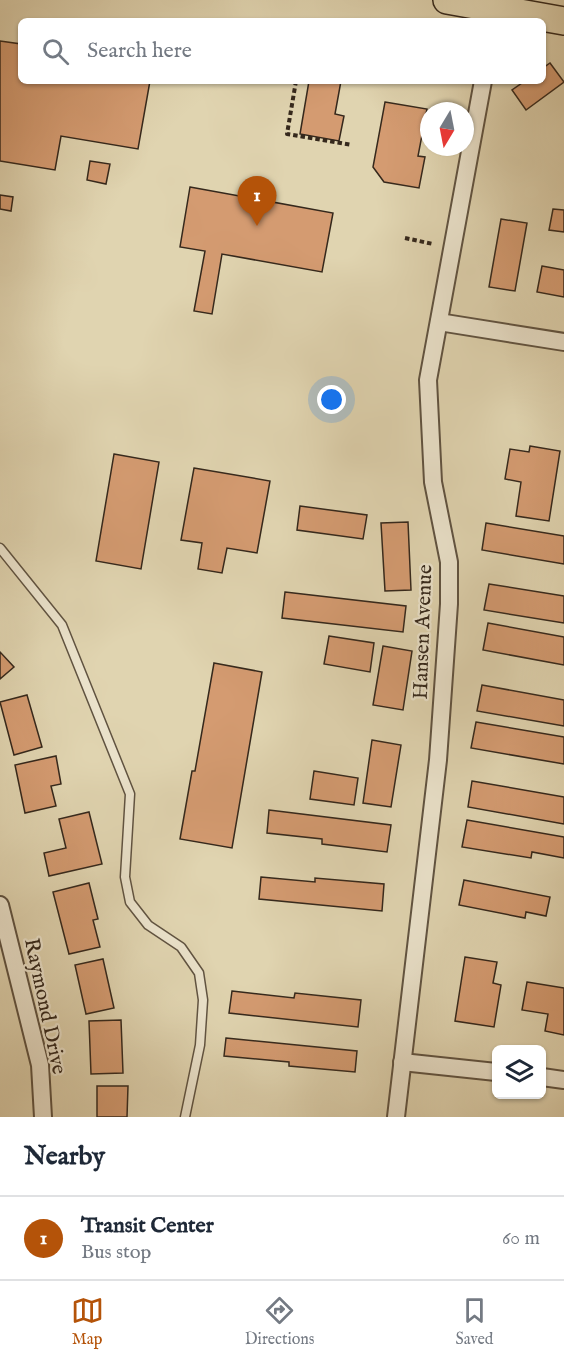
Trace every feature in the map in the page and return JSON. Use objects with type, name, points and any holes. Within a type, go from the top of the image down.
[{"type":"main road","points":[[447,0],[545,18]]},
{"type":"main road","points":[[546,18],[564,21]]},
{"type":"street","name":"Hansen Avenue","points":[[396,1117],[438,760],[449,604],[449,562],[433,482],[428,380],[482,84]]},
{"type":"street","points":[[439,322],[564,342]]},
{"type":"street","name":"Raymond Drive","points":[[0,905],[40,1065],[43,1117]]},
{"type":"street","points":[[402,1062],[492,1072]]},
{"type":"street","points":[[546,1078],[564,1080]]},
{"type":"lane","points":[[0,548],[62,625],[130,794],[125,877],[130,902],[148,924],[181,947],[199,973],[203,1000],[200,1046],[185,1117]]},
{"type":"path","points":[[295,84],[287,134],[352,145]]},
{"type":"path","points":[[405,238],[433,244]]},
{"type":"building","points":[[0,41],[18,44],[18,84],[149,84],[138,149],[61,136],[55,170],[0,161]]},
{"type":"building","points":[[550,63],[564,82],[526,110],[512,90],[521,84],[546,84],[546,66]]},
{"type":"building","points":[[308,84],[340,84],[335,114],[344,116],[339,141],[300,134]]},
{"type":"building","points":[[385,102],[420,108],[418,156],[425,157],[419,188],[384,182],[373,167]]},
{"type":"building","points":[[90,161],[110,164],[106,184],[87,180]]},
{"type":"building","points":[[190,187],[333,213],[322,272],[222,254],[212,314],[194,311],[205,251],[180,247]]},
{"type":"building","points":[[0,195],[13,197],[11,211],[0,209]]},
{"type":"building","points":[[553,209],[564,210],[564,232],[549,230]]},
{"type":"building","points":[[501,219],[527,223],[515,291],[489,287]]},
{"type":"building","points":[[542,266],[564,270],[564,297],[537,292]]},
{"type":"building","points":[[530,446],[560,451],[549,521],[516,516],[521,482],[505,479],[510,449],[529,452]]},
{"type":"building","points":[[114,454],[159,462],[141,569],[96,561]]},
{"type":"building","points":[[194,468],[270,481],[257,553],[227,548],[222,573],[198,569],[202,543],[181,540]]},
{"type":"building","points":[[300,506],[367,515],[363,539],[297,530]]},
{"type":"building","points":[[408,522],[411,590],[385,591],[381,523]]},
{"type":"building","points":[[486,523],[564,536],[564,564],[482,550]]},
{"type":"building","points":[[489,584],[564,596],[564,623],[484,610]]},
{"type":"building","points":[[285,592],[406,606],[403,632],[282,618]]},
{"type":"building","points":[[488,623],[564,637],[564,665],[483,650]]},
{"type":"building","points":[[329,636],[374,643],[370,672],[324,664]]},
{"type":"building","points":[[383,646],[412,651],[403,710],[373,705]]},
{"type":"building","points":[[0,652],[14,667],[0,679]]},
{"type":"building","points":[[214,663],[262,672],[232,848],[180,839],[192,771],[195,771]]},
{"type":"building","points":[[482,685],[564,700],[564,726],[477,711]]},
{"type":"building","points":[[27,695],[42,747],[14,755],[0,702]]},
{"type":"building","points":[[476,722],[564,737],[564,764],[471,748]]},
{"type":"building","points":[[372,740],[401,745],[391,807],[363,803]]},
{"type":"building","points":[[56,756],[61,784],[51,786],[56,806],[25,813],[15,765]]},
{"type":"building","points":[[314,771],[358,778],[354,805],[310,799]]},
{"type":"building","points":[[472,781],[564,797],[564,824],[468,807]]},
{"type":"building","points":[[269,810],[391,825],[387,852],[322,844],[322,839],[267,833]]},
{"type":"building","points":[[89,812],[102,864],[49,876],[44,853],[66,848],[59,819]]},
{"type":"building","points":[[467,820],[564,837],[564,858],[532,852],[531,858],[462,847]]},
{"type":"building","points":[[261,877],[315,882],[315,878],[384,884],[382,911],[259,899]]},
{"type":"building","points":[[464,880],[550,897],[546,916],[526,912],[525,918],[459,905]]},
{"type":"building","points":[[89,883],[98,919],[93,920],[100,947],[69,954],[53,892]]},
{"type":"building","points":[[465,957],[497,962],[493,983],[501,985],[494,1027],[455,1021]]},
{"type":"building","points":[[103,959],[114,1008],[86,1014],[75,965]]},
{"type":"building","points":[[527,982],[564,988],[564,1035],[545,1031],[548,1014],[522,1010]]},
{"type":"building","points":[[232,991],[294,998],[295,993],[361,1000],[358,1027],[229,1013]]},
{"type":"building","points":[[121,1020],[123,1073],[91,1074],[89,1021]]},
{"type":"building","points":[[226,1038],[357,1051],[355,1072],[289,1066],[289,1062],[224,1056]]},
{"type":"building","points":[[97,1086],[128,1086],[127,1117],[97,1117]]},
{"type":"place","name":"Transit Center","points":[[257,226]]}]
